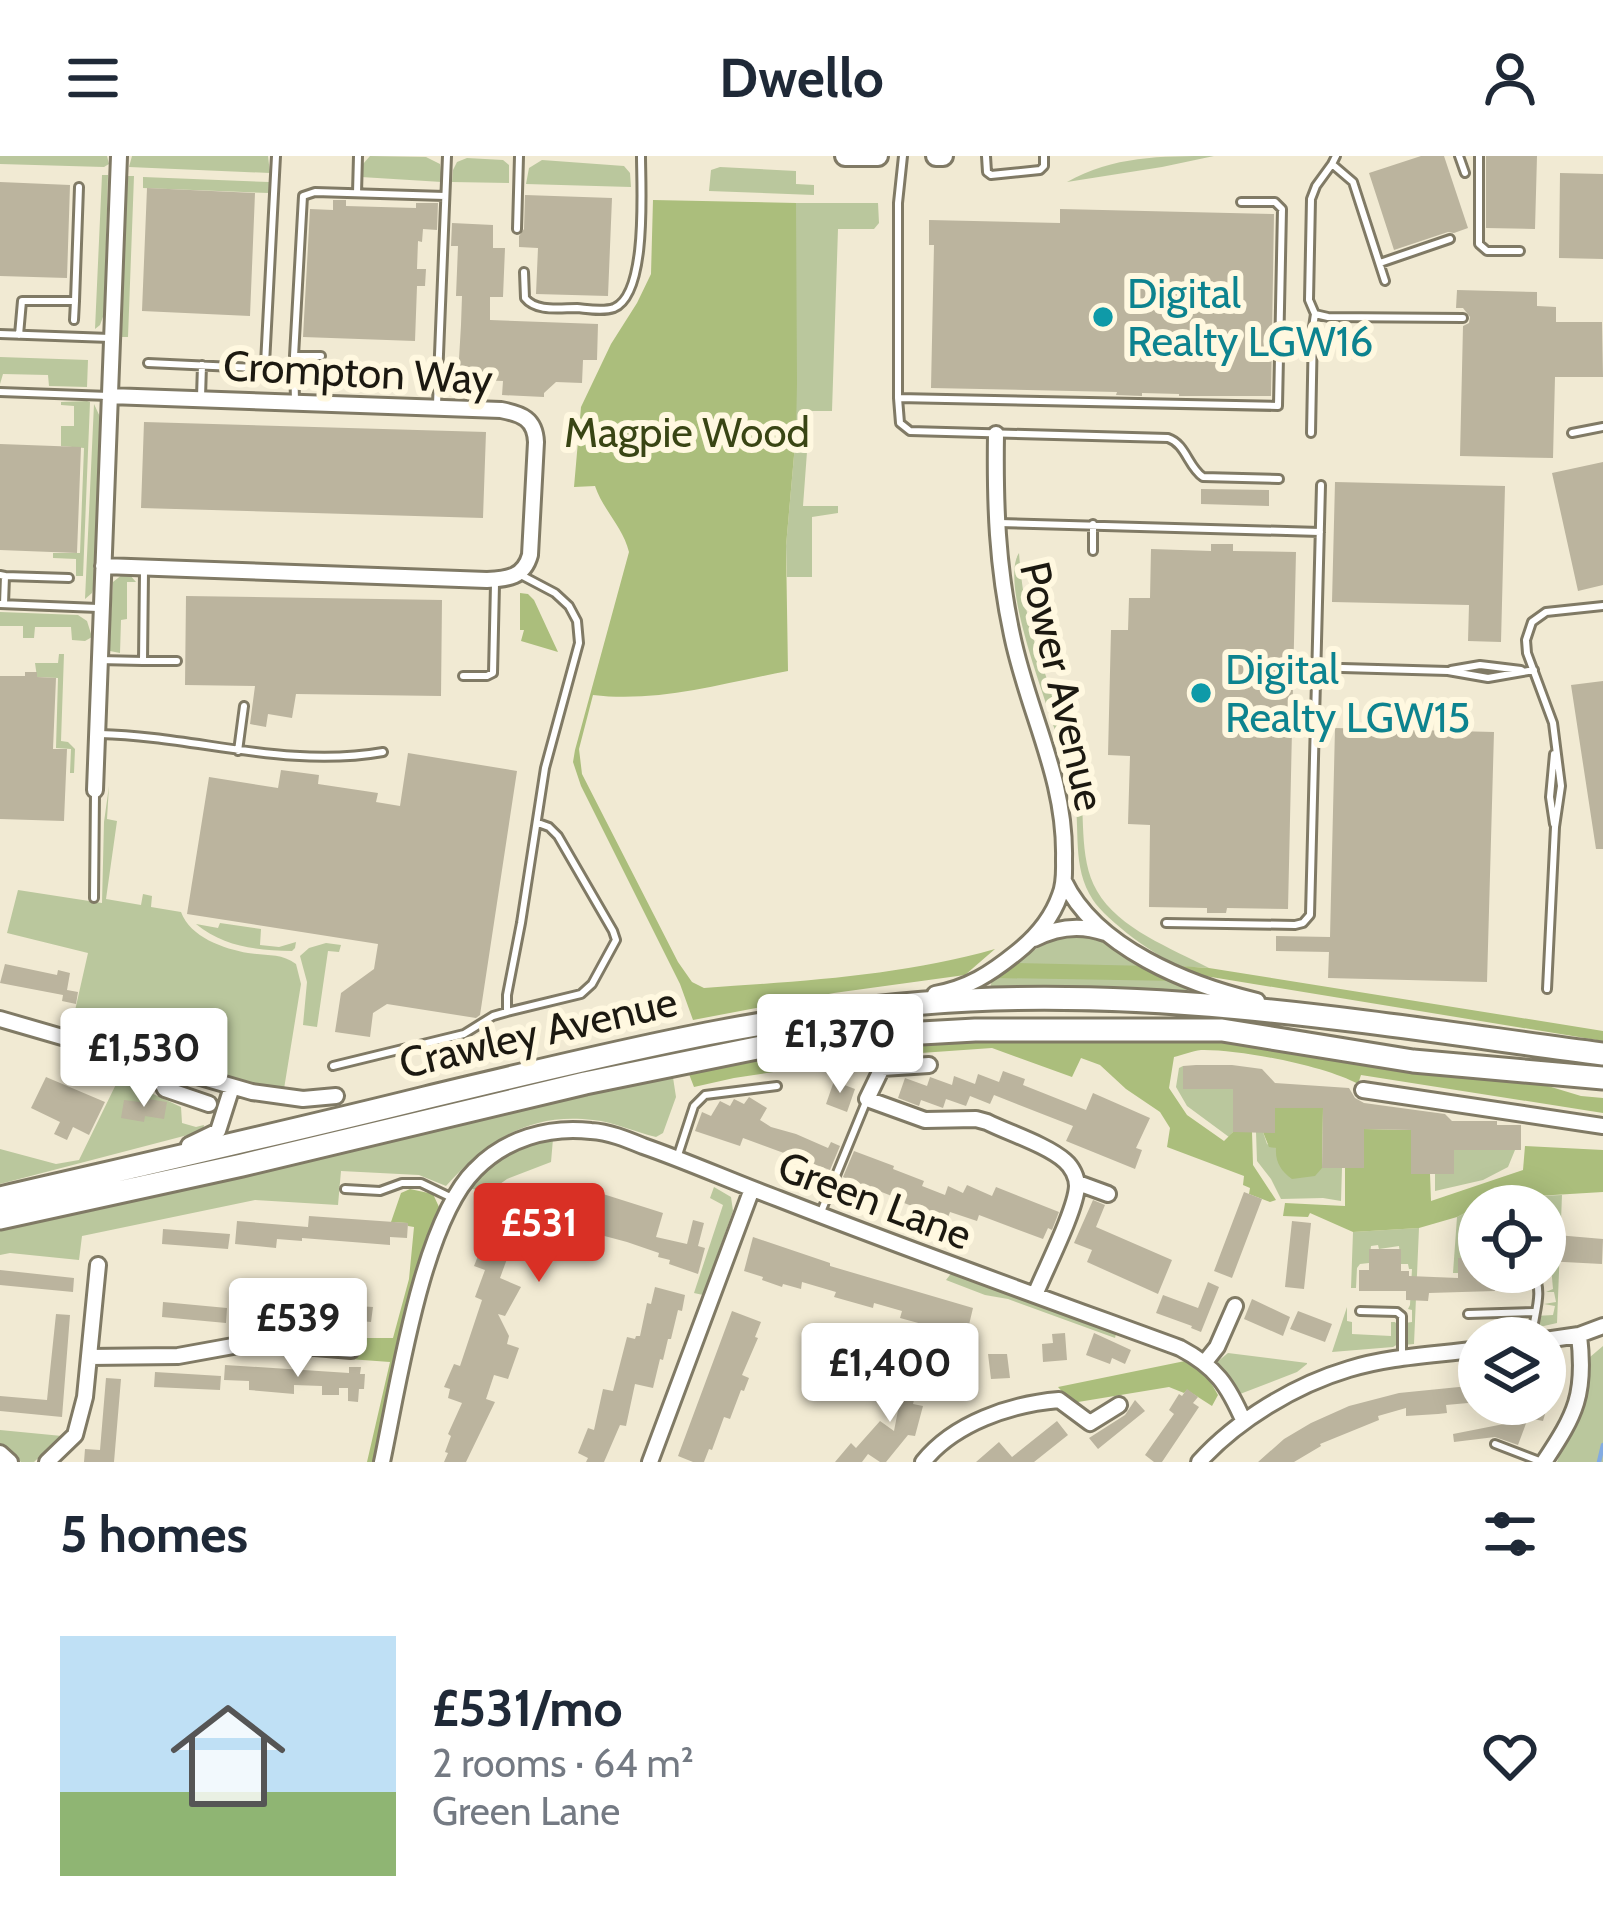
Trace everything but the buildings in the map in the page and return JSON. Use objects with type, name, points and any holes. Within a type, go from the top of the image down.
[{"type":"main road","name":"Crawley Avenue","points":[[0,1198],[687,1036],[837,1012],[970,1000],[1184,1002],[1332,1016],[1603,1054]]},
{"type":"main road","name":"Crawley Avenue","points":[[0,1218],[585,1083],[796,1040],[975,1030],[1222,1030],[1413,1060],[1603,1078]]},
{"type":"street","points":[[95,790],[119,156]]},
{"type":"street","points":[[845,156],[878,156]]},
{"type":"street","name":"Crompton Way","points":[[109,396],[437,407],[511,412],[528,418],[535,427],[530,555],[519,574]]},
{"type":"street","name":"Power Avenue","points":[[995,434],[999,573],[1014,647],[1060,796],[1064,880]]},
{"type":"street","points":[[103,566],[495,580],[519,574]]},
{"type":"street","points":[[1064,880],[1076,901],[1106,933]]},
{"type":"street","points":[[1029,942],[1053,909],[1064,880]]},
{"type":"street","points":[[837,1012],[969,985],[1029,942],[1068,928],[1090,928],[1206,988],[1332,1016]]},
{"type":"street","points":[[0,1019],[232,1087],[303,1099],[336,1096]]},
{"type":"street","points":[[929,1065],[881,1069],[867,1099],[926,1120],[987,1122],[1056,1155],[1070,1166],[1078,1183],[1035,1295]]},
{"type":"street","points":[[168,1069],[165,1089],[208,1104]]},
{"type":"street","points":[[98,1175],[215,1135],[232,1087]]},
{"type":"street","points":[[1363,1090],[1603,1126]]},
{"type":"street","name":"Green Lane","points":[[382,1462],[421,1285],[452,1199],[494,1154],[549,1131],[601,1132],[677,1158],[820,1216],[1180,1348],[1205,1362]]},
{"type":"street","points":[[1078,1183],[1108,1194]]},
{"type":"street","points":[[650,1462],[752,1189]]},
{"type":"street","points":[[47,1462],[76,1435],[85,1397],[98,1265]]},
{"type":"street","points":[[1235,1306],[1205,1362],[1244,1422]]},
{"type":"street","points":[[1566,1337],[1603,1326]]},
{"type":"street","points":[[1543,1462],[1578,1402],[1583,1368],[1579,1335]]},
{"type":"street","points":[[89,1357],[178,1356],[255,1342],[351,1350]]},
{"type":"street","points":[[1199,1462],[1244,1422],[1304,1387],[1350,1369],[1458,1351]]},
{"type":"street","points":[[923,1462],[933,1449],[989,1414],[1025,1403],[1059,1400],[1090,1424],[1119,1405]]},
{"type":"street","points":[[645,1416],[665,1424]]},
{"type":"street","points":[[0,1453],[10,1462]]},
{"type":"lane","points":[[148,363],[258,368],[265,364],[276,156]]},
{"type":"lane","points":[[357,193],[358,156]]},
{"type":"lane","points":[[437,407],[447,156]]},
{"type":"lane","points":[[517,230],[519,156]]},
{"type":"lane","points":[[524,272],[524,298],[535,306],[608,309],[622,302],[637,262],[641,156]]},
{"type":"lane","points":[[903,156],[898,197],[900,423],[910,431],[1168,438],[1178,443],[1203,477],[1279,479]]},
{"type":"lane","points":[[986,156],[991,176],[1040,170],[1044,156]]},
{"type":"lane","points":[[1460,156],[1465,173]]},
{"type":"lane","points":[[1479,156],[1479,244],[1486,250],[1520,251]]},
{"type":"lane","points":[[1311,433],[1316,314],[1309,300],[1311,200],[1334,160],[1353,182],[1385,281]]},
{"type":"lane","points":[[74,320],[79,187]]},
{"type":"lane","points":[[295,402],[302,198],[311,192],[446,196]]},
{"type":"lane","points":[[898,398],[1283,406],[1282,209],[1275,202],[1241,202]]},
{"type":"lane","points":[[1380,263],[1450,239]]},
{"type":"lane","points":[[19,335],[24,300],[74,301]]},
{"type":"lane","points":[[1316,314],[1463,318]]},
{"type":"lane","points":[[0,334],[112,338]]},
{"type":"lane","points":[[294,356],[321,356]]},
{"type":"lane","points":[[201,398],[202,365]]},
{"type":"lane","points":[[0,392],[109,396]]},
{"type":"lane","points":[[1572,433],[1603,427]]},
{"type":"lane","points":[[1166,923],[1295,925],[1310,915],[1321,484]]},
{"type":"lane","points":[[995,523],[1320,532]]},
{"type":"lane","points":[[1093,524],[1093,551]]},
{"type":"lane","points":[[143,661],[144,568]]},
{"type":"lane","points":[[507,1012],[545,768],[579,632],[563,599],[519,574]]},
{"type":"lane","points":[[69,578],[2,576],[2,604],[100,608]]},
{"type":"lane","points":[[464,676],[493,674],[495,580]]},
{"type":"lane","points":[[1547,989],[1555,827],[1550,790],[1556,739],[1530,670],[1526,640],[1536,618],[1552,610],[1603,606]]},
{"type":"lane","points":[[99,660],[177,662]]},
{"type":"lane","points":[[1342,668],[1448,671],[1480,664],[1530,670]]},
{"type":"lane","points":[[238,751],[244,706]]},
{"type":"lane","points":[[96,734],[290,755],[383,752]]},
{"type":"lane","points":[[94,898],[95,790]]},
{"type":"lane","points":[[333,1066],[468,1033],[493,1016],[581,994],[592,984],[616,940],[614,931],[558,836],[538,823]]},
{"type":"lane","points":[[677,1158],[694,1106],[705,1095],[777,1086]]},
{"type":"lane","points":[[820,1216],[867,1099]]},
{"type":"lane","points":[[345,1189],[385,1190],[402,1183],[421,1183],[452,1199]]},
{"type":"lane","points":[[1533,1317],[1539,1293]]},
{"type":"lane","points":[[1360,1311],[1402,1316],[1402,1358]]},
{"type":"lane","points":[[1468,1314],[1533,1312]]},
{"type":"lane","points":[[1495,1444],[1543,1462]]},
{"type":"green space","points":[[0,156],[107,156],[109,164],[0,164]]},
{"type":"green space","points":[[132,156],[268,156],[270,173],[129,167]]},
{"type":"green space","points":[[370,156],[426,157],[440,164],[442,182],[361,177]]},
{"type":"green space","points":[[1214,156],[1162,167],[1067,182],[1120,162]]},
{"type":"green space","points":[[503,160],[509,165],[509,183],[452,182],[457,162]]},
{"type":"green space","points":[[542,160],[624,166],[631,187],[526,184],[529,168]]},
{"type":"green space","points":[[711,170],[796,171],[796,184],[814,185],[814,195],[709,191]]},
{"type":"green space","points":[[102,175],[108,175],[104,314],[95,329]]},
{"type":"green space","points":[[127,176],[134,176],[128,337],[120,337]]},
{"type":"green space","points":[[143,177],[269,182],[269,193],[143,188]]},
{"type":"green space","name":"Magpie Wood","points":[[653,200],[796,203],[796,433],[786,546],[788,671],[666,694],[593,695],[579,749],[582,774],[692,982],[704,988],[851,976],[995,949],[965,975],[834,993],[693,1020],[680,984],[581,786],[573,762],[575,750],[629,552],[595,486],[574,487],[581,407],[651,274]]},
{"type":"green space","points":[[796,203],[878,203],[879,223],[874,229],[838,229],[832,411],[810,411],[803,506],[838,506],[838,513],[812,517],[812,577],[787,577],[796,433]]},
{"type":"green space","points":[[0,357],[88,360],[87,387],[49,386],[48,375],[3,374],[0,384]]},
{"type":"green space","points":[[87,401],[83,576],[76,576],[76,559],[53,558],[53,553],[80,553],[84,448],[61,446],[61,426],[74,426],[74,406],[61,402]]},
{"type":"green space","points":[[94,404],[101,419],[95,582],[85,599]]},
{"type":"green space","points":[[1019,553],[1032,634],[1078,774],[1087,863],[1097,891],[1132,927],[1209,968],[1181,966],[1146,947],[1109,918],[1086,887],[1072,782],[1018,607],[1015,566]]},
{"type":"green space","points":[[123,574],[136,582],[127,582],[127,619],[121,620],[120,653],[109,647],[113,582]]},
{"type":"green space","points":[[520,593],[534,600],[558,652],[521,641]]},
{"type":"green space","points":[[0,612],[78,615],[87,621],[92,637],[72,640],[71,627],[35,627],[34,638],[23,638],[23,626],[0,626]]},
{"type":"green space","points":[[59,654],[64,654],[61,741],[75,749],[74,773],[70,773],[71,749],[56,748],[58,678],[37,677],[35,663],[58,663]]},
{"type":"green space","points":[[109,786],[107,819],[117,821],[106,899],[141,905],[143,894],[152,896],[151,907],[181,912],[192,928],[219,945],[279,956],[296,964],[301,984],[284,1089],[69,1037],[88,953],[7,933],[18,890],[102,903],[104,822]]},
{"type":"green space","points":[[220,923],[261,929],[260,945],[296,942],[295,948],[241,946],[196,924],[218,928]]},
{"type":"green space","points":[[1079,934],[1106,941],[1187,985],[1188,990],[990,988],[992,980],[1033,951]]},
{"type":"green space","points":[[326,943],[341,945],[339,952],[328,951],[317,1027],[303,1025],[307,982],[300,956]]},
{"type":"green space","points":[[1014,963],[1151,966],[1179,981],[995,978]]},
{"type":"green space","points":[[1179,966],[1603,1031],[1603,1041],[1199,975]]},
{"type":"green space","points":[[963,1036],[1231,1040],[1538,1083],[1603,1098],[1603,1113],[1361,1075],[1358,1084],[1304,1065],[1237,1052],[1201,1050],[1174,1057],[1169,1088],[1187,1115],[1224,1141],[1233,1132],[1252,1132],[1253,1165],[1276,1200],[1270,1202],[1249,1194],[1244,1176],[1167,1147],[1170,1128],[1160,1112],[1100,1065],[1081,1058],[1072,1077],[992,1048],[878,1056],[694,1087],[687,1069],[838,1046]]},
{"type":"green space","points":[[1183,1066],[1183,1089],[1233,1089],[1229,1137],[1187,1106],[1176,1087]]},
{"type":"green space","points":[[672,1071],[676,1097],[663,1133],[656,1137],[601,1121],[549,1121],[494,1143],[446,1186],[419,1175],[341,1171],[338,1205],[255,1200],[82,1236],[79,1260],[0,1255],[0,1230]]},
{"type":"green space","points":[[122,1072],[152,1079],[149,1092],[181,1107],[182,1123],[204,1125],[203,1131],[0,1184],[0,1149],[56,1164],[79,1160]]},
{"type":"green space","points":[[1275,1108],[1323,1108],[1322,1168],[1315,1176],[1292,1179],[1280,1166],[1276,1148],[1269,1147],[1263,1132],[1275,1132]]},
{"type":"green space","points":[[1364,1129],[1411,1130],[1430,1174],[1431,1201],[1458,1192],[1458,1216],[1419,1228],[1353,1232],[1310,1213],[1308,1217],[1283,1216],[1285,1203],[1345,1206],[1345,1168],[1364,1168]]},
{"type":"green space","points":[[1256,1132],[1263,1132],[1267,1144],[1322,1168],[1342,1168],[1341,1201],[1281,1199],[1257,1161]]},
{"type":"green space","points":[[553,1139],[551,1162],[507,1179],[486,1194],[468,1187],[507,1156]]},
{"type":"green space","points":[[1525,1146],[1603,1150],[1603,1192],[1566,1194],[1566,1185],[1478,1185],[1523,1170]]},
{"type":"green space","points":[[1454,1150],[1515,1150],[1508,1167],[1483,1180],[1435,1191],[1435,1174]]},
{"type":"green space","points":[[714,1187],[731,1197],[733,1211],[703,1295],[694,1293],[723,1205],[710,1198]]},
{"type":"green space","points":[[410,1189],[433,1194],[439,1207],[379,1462],[367,1462],[390,1362],[349,1359],[360,1338],[393,1338],[409,1279],[414,1227],[391,1222],[401,1193]]},
{"type":"green space","points":[[1457,1217],[1458,1273],[1453,1273]]},
{"type":"green space","points":[[1419,1228],[1414,1344],[1404,1345],[1405,1323],[1412,1322],[1408,1309],[1412,1269],[1401,1264],[1399,1246],[1371,1246],[1369,1263],[1357,1268],[1356,1288],[1351,1288],[1353,1232]]},
{"type":"green space","points":[[953,1271],[1116,1334],[1115,1338],[946,1280]]},
{"type":"green space","points":[[1554,1293],[1558,1293],[1557,1317],[1536,1317],[1553,1315],[1555,1306],[1544,1304],[1556,1302]]},
{"type":"green space","points":[[1347,1307],[1352,1334],[1391,1336],[1391,1322],[1395,1322],[1398,1344],[1332,1352]]},
{"type":"green space","points":[[1603,1346],[1603,1462],[1557,1462],[1584,1401],[1590,1357]]},
{"type":"green space","points":[[1228,1353],[1307,1364],[1240,1394],[1217,1362]]},
{"type":"green space","points":[[1185,1361],[1207,1376],[1218,1395],[1212,1406],[1187,1390],[1169,1387],[1072,1403],[1058,1387]]},
{"type":"green space","points":[[0,1430],[62,1436],[34,1462],[21,1462],[0,1443]]},
{"type":"waterway","points":[[1599,1462],[1603,1445]]},
{"type":"place","name":"Digital Realty LGW16","points":[[1103,317]]},
{"type":"place","name":"Digital Realty LGW15","points":[[1201,693]]}]
